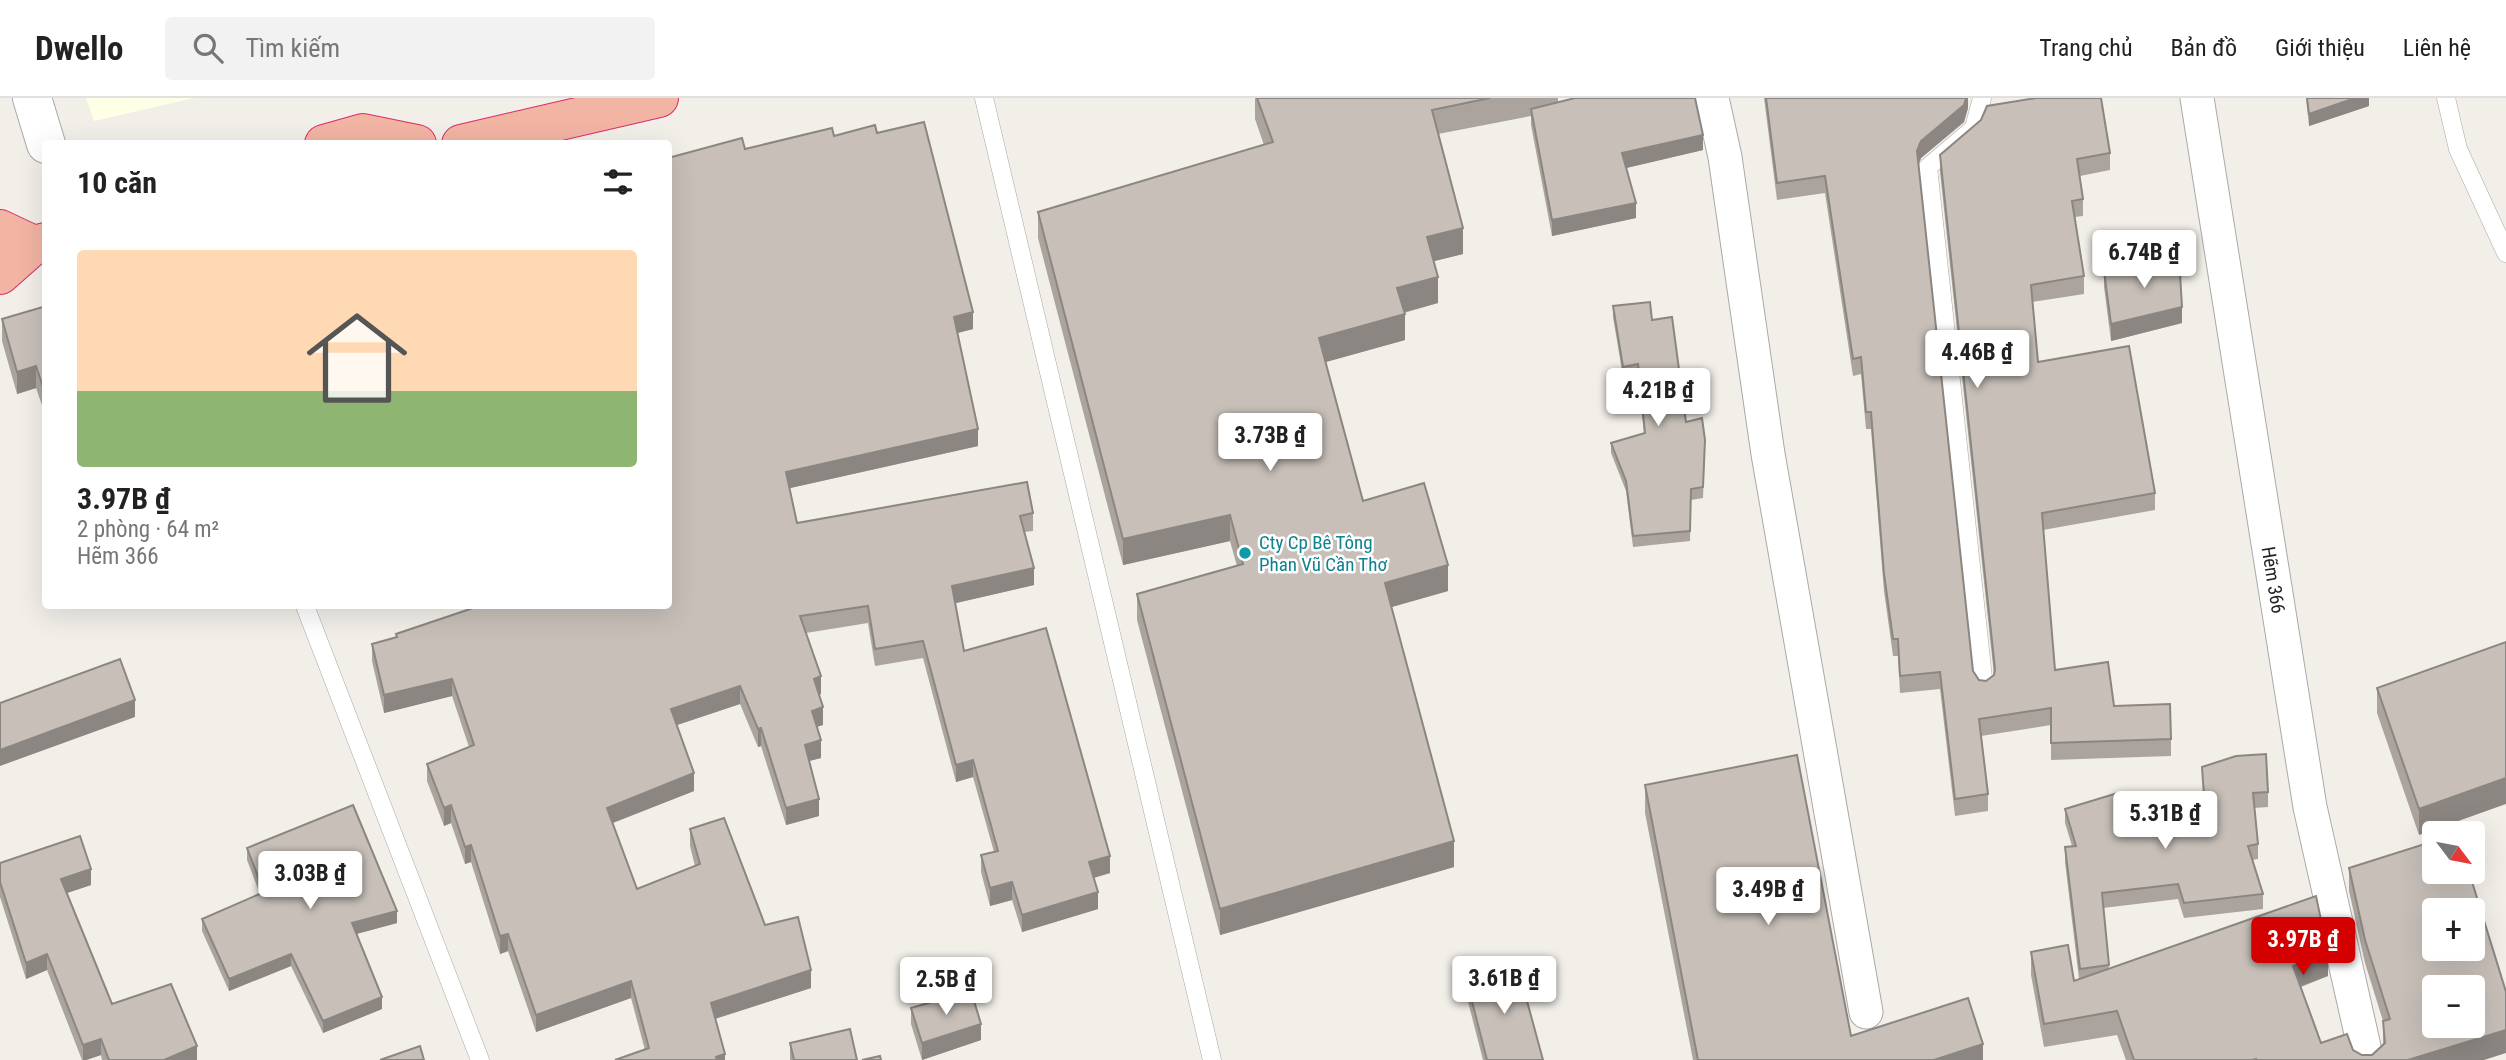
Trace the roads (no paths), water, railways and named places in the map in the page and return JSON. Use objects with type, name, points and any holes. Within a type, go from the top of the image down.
[{"type":"highway","points":[[478,140],[659,98]]},
{"type":"highway","points":[[338,140],[363,133],[397,140]]},
{"type":"highway","points":[[0,275],[26,239]]},
{"type":"street","points":[[32,98],[45,140]]},
{"type":"street","points":[[1712,98],[1725,157],[1768,454],[1866,1012]]},
{"type":"street","name":"Hẽm 366","points":[[2197,98],[2310,807],[2367,1060]]},
{"type":"lane","points":[[984,98],[1212,1060]]},
{"type":"lane","points":[[1982,98],[1974,128],[1928,167],[1984,687]]},
{"type":"lane","points":[[2446,98],[2458,149],[2506,253]]},
{"type":"lane","points":[[306,609],[480,1060]]},
{"type":"place","name":"Cty Cp Bê Tông Phan Vũ Cần Thơ","points":[[1245,553]]}]
